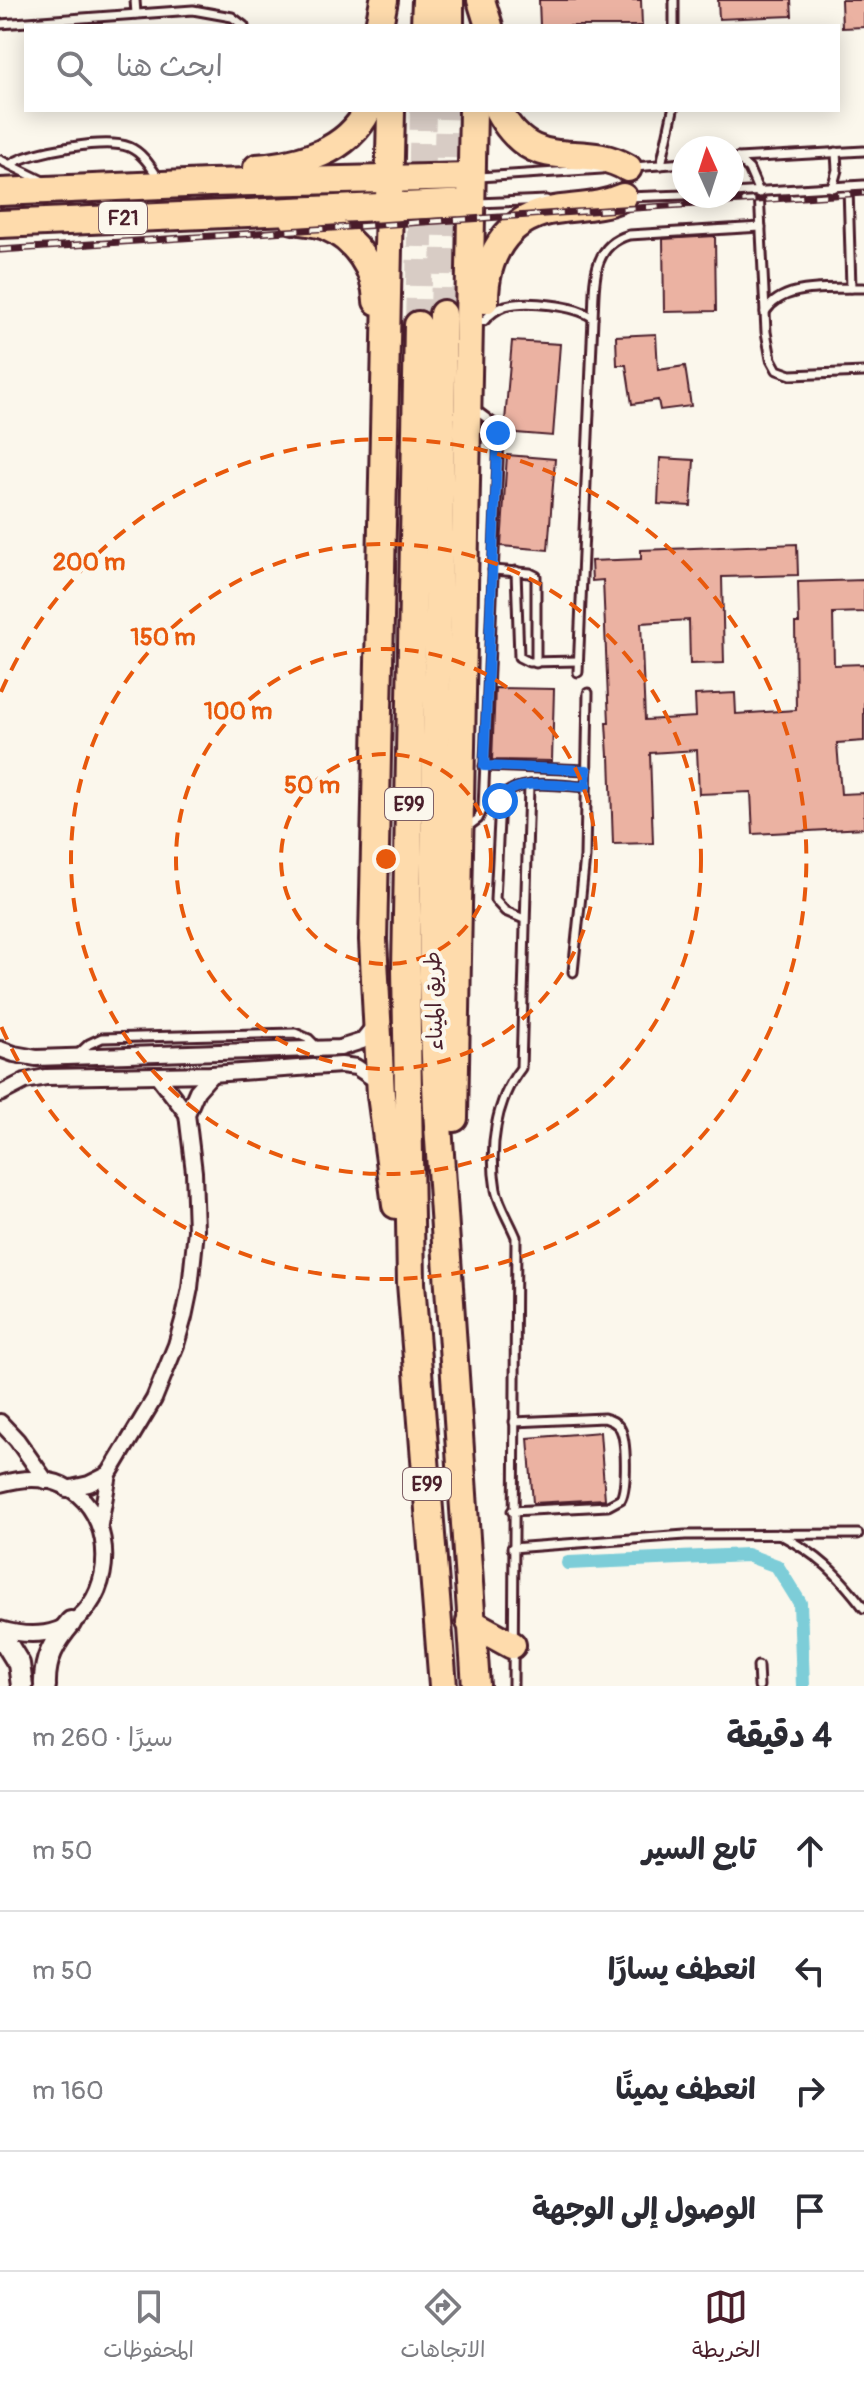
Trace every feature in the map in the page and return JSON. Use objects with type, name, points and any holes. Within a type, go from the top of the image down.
[{"type":"highway","points":[[379,24],[384,0]]},
{"type":"highway","points":[[393,24],[394,0]]},
{"type":"highway","points":[[425,24],[426,0]]},
{"type":"highway","points":[[450,0],[450,24]]},
{"type":"highway","points":[[475,24],[478,0]]},
{"type":"highway","points":[[478,0],[488,24]]},
{"type":"highway","points":[[209,183],[222,175],[294,163],[321,154],[351,135],[367,112]]},
{"type":"highway","points":[[391,112],[373,940],[380,1083],[400,1237],[411,1283]]},
{"type":"highway","points":[[442,1176],[453,1137],[473,112]]},
{"type":"highway","points":[[499,112],[514,133],[534,148],[558,156],[607,157],[628,168]]},
{"type":"highway","name":"F21","points":[[0,192],[209,183],[389,194]]},
{"type":"highway","name":"F21","points":[[0,224],[247,212],[389,194],[471,190]]},
{"type":"highway","points":[[468,372],[482,342],[486,273],[495,251],[509,232],[539,214],[592,207],[623,197]]},
{"type":"highway","points":[[247,212],[322,225],[342,236],[358,251],[374,281],[378,349],[385,375]]},
{"type":"highway","name":"طريق الميناء","points":[[443,314],[431,910],[434,1043],[476,1686]]},
{"type":"highway","name":"طريق الميناء","points":[[418,325],[406,969],[411,1283],[443,1686]]},
{"type":"highway","points":[[470,1622],[512,1645]]},
{"type":"street","points":[[0,1049],[25,1057],[319,1049],[355,1045],[369,1035],[377,1022]]},
{"type":"street","points":[[0,1094],[25,1081],[46,1077],[212,1074],[349,1066],[364,1071],[380,1083]]},
{"type":"street","points":[[100,1524],[102,1499],[109,1474],[154,1399],[184,1317],[196,1230],[194,1172],[187,1114],[193,1097],[212,1074]]},
{"type":"street","points":[[157,1075],[187,1114]]},
{"type":"street","points":[[0,1422],[46,1481]]},
{"type":"street","points":[[67,1489],[89,1484],[109,1474]]},
{"type":"street","points":[[0,1483],[46,1481],[67,1489],[91,1510],[100,1524],[106,1545],[106,1567],[100,1589],[88,1607],[58,1637],[47,1659],[45,1686]]},
{"type":"street","points":[[0,1631],[34,1634],[71,1622]]},
{"type":"street","points":[[0,1631],[19,1664],[22,1686]]},
{"type":"lane","points":[[135,0],[136,14]]},
{"type":"lane","points":[[192,0],[193,10]]},
{"type":"lane","points":[[674,0],[674,24]]},
{"type":"lane","points":[[0,24],[193,10],[232,17],[241,24]]},
{"type":"lane","points":[[661,165],[673,112]]},
{"type":"lane","points":[[11,164],[37,152],[116,144],[137,152],[163,184]]},
{"type":"lane","points":[[744,157],[864,151]]},
{"type":"lane","points":[[832,188],[837,170],[836,152]]},
{"type":"lane","points":[[0,160],[64,188]]},
{"type":"lane","points":[[471,190],[672,164]]},
{"type":"lane","points":[[744,165],[749,169],[759,192],[765,312],[771,359],[777,370],[791,375],[864,372]]},
{"type":"lane","points":[[744,193],[864,185]]},
{"type":"lane","points":[[848,187],[851,288]]},
{"type":"lane","points":[[471,190],[623,197],[672,195]]},
{"type":"lane","points":[[578,672],[598,260],[613,241],[629,235],[761,227]]},
{"type":"lane","points":[[765,312],[783,294],[864,288]]},
{"type":"lane","points":[[484,321],[502,308],[520,305],[573,308],[593,318]]},
{"type":"lane","points":[[459,831],[474,824],[481,814],[498,433],[489,420],[467,405]]},
{"type":"lane","points":[[493,570],[533,573],[537,578],[536,663]]},
{"type":"lane","points":[[516,571],[517,654],[522,660],[536,663],[578,661]]},
{"type":"lane","points":[[573,972],[583,892],[588,693]]},
{"type":"lane","points":[[484,766],[587,770]]},
{"type":"lane","points":[[513,1686],[516,1237],[497,1192],[494,1154],[502,1102],[521,1068],[529,785]]},
{"type":"lane","points":[[524,919],[500,908],[494,895],[500,801],[513,787],[586,787]]},
{"type":"lane","points":[[512,1511],[608,1506],[621,1499],[626,1485],[623,1436],[614,1422],[598,1418],[514,1422]]},
{"type":"lane","points":[[778,1533],[805,1548],[838,1574],[864,1608]]},
{"type":"lane","points":[[512,1548],[627,1538],[858,1534]]},
{"type":"lane","points":[[758,1666],[759,1686]]},
{"type":"building","points":[[539,0],[641,0],[642,24],[540,24]]},
{"type":"building","points":[[718,0],[791,0],[792,16],[719,19]]},
{"type":"building","points":[[841,0],[864,0],[864,27],[842,28]]},
{"type":"building","points":[[715,236],[716,311],[664,312],[663,239]]},
{"type":"building","points":[[656,334],[658,370],[685,366],[691,406],[660,410],[658,400],[632,404],[626,365],[617,365],[616,336]]},
{"type":"building","points":[[512,341],[560,344],[553,436],[504,432]]},
{"type":"building","points":[[507,455],[555,459],[548,550],[501,546]]},
{"type":"building","points":[[660,458],[694,460],[691,506],[658,504]]},
{"type":"building","points":[[797,544],[798,575],[722,577],[724,663],[690,664],[689,620],[641,623],[645,720],[696,717],[695,695],[735,693],[736,714],[796,710],[798,582],[864,580],[864,612],[833,613],[834,665],[864,664],[864,741],[837,743],[841,794],[864,793],[864,828],[753,834],[751,792],[699,794],[697,750],[650,753],[653,843],[613,844],[606,723],[609,723],[603,580],[592,581],[591,561],[641,559],[641,550]]},
{"type":"building","points":[[495,688],[554,689],[552,761],[492,760]]},
{"type":"building","points":[[600,1432],[605,1499],[533,1503],[528,1438]]},
{"type":"waterway","points":[[568,1563],[747,1555],[777,1566],[800,1603],[803,1686]]},
{"type":"tunnel","points":[[418,325],[423,112]]},
{"type":"tunnel","points":[[443,314],[448,112]]},
{"type":"railway","points":[[0,250],[864,193]]},
{"type":"route","points":[[498,433],[484,766],[587,770],[586,787],[520,785],[507,790],[500,801]]}]
